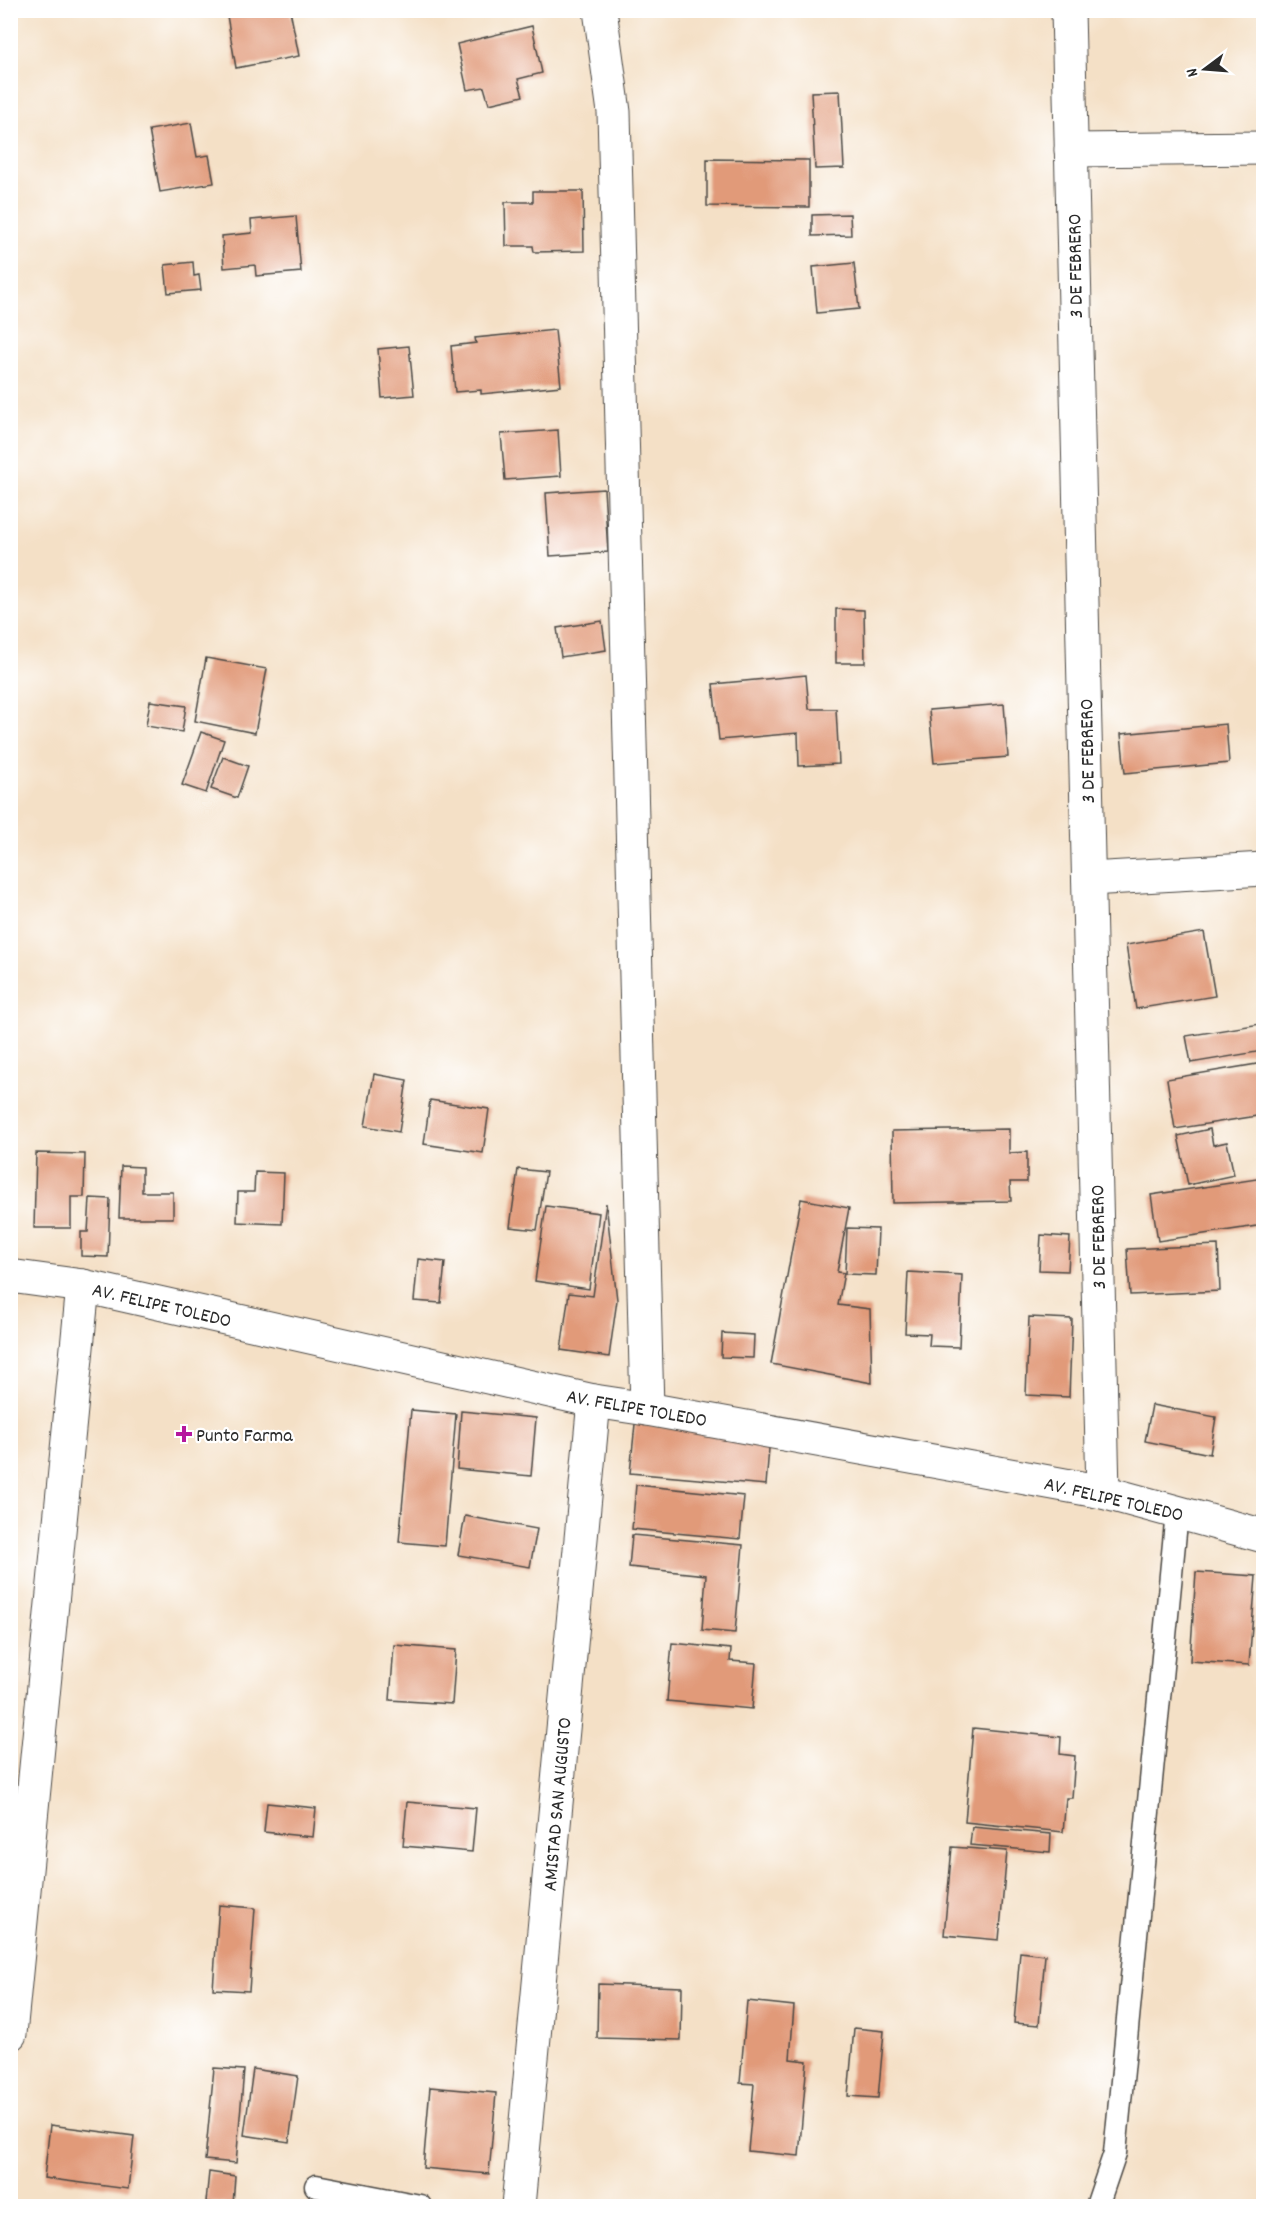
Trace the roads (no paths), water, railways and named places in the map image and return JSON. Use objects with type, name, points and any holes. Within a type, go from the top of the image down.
[{"type":"street","points":[[600,10],[614,112],[647,1408]]},
{"type":"street","name":"3 DE FEBRERO","points":[[1068,10],[1103,1492]]},
{"type":"street","points":[[1071,150],[1263,148]]},
{"type":"street","points":[[1089,879],[1263,869]]},
{"type":"street","name":"AV. FELIPE TOLEDO","points":[[10,1276],[82,1286],[594,1401],[647,1408],[1103,1492],[1263,1536]]},
{"type":"street","points":[[10,2034],[82,1286]]},
{"type":"street","name":"AMISTAD SAN AUGUSTO","points":[[518,2206],[594,1401]]},
{"type":"lane","points":[[1097,2206],[1115,2153],[1178,1512]]},
{"type":"lane","points":[[316,2186],[420,2206]]},
{"type":"place","name":"Punto Farma","points":[[184,1434]]}]
